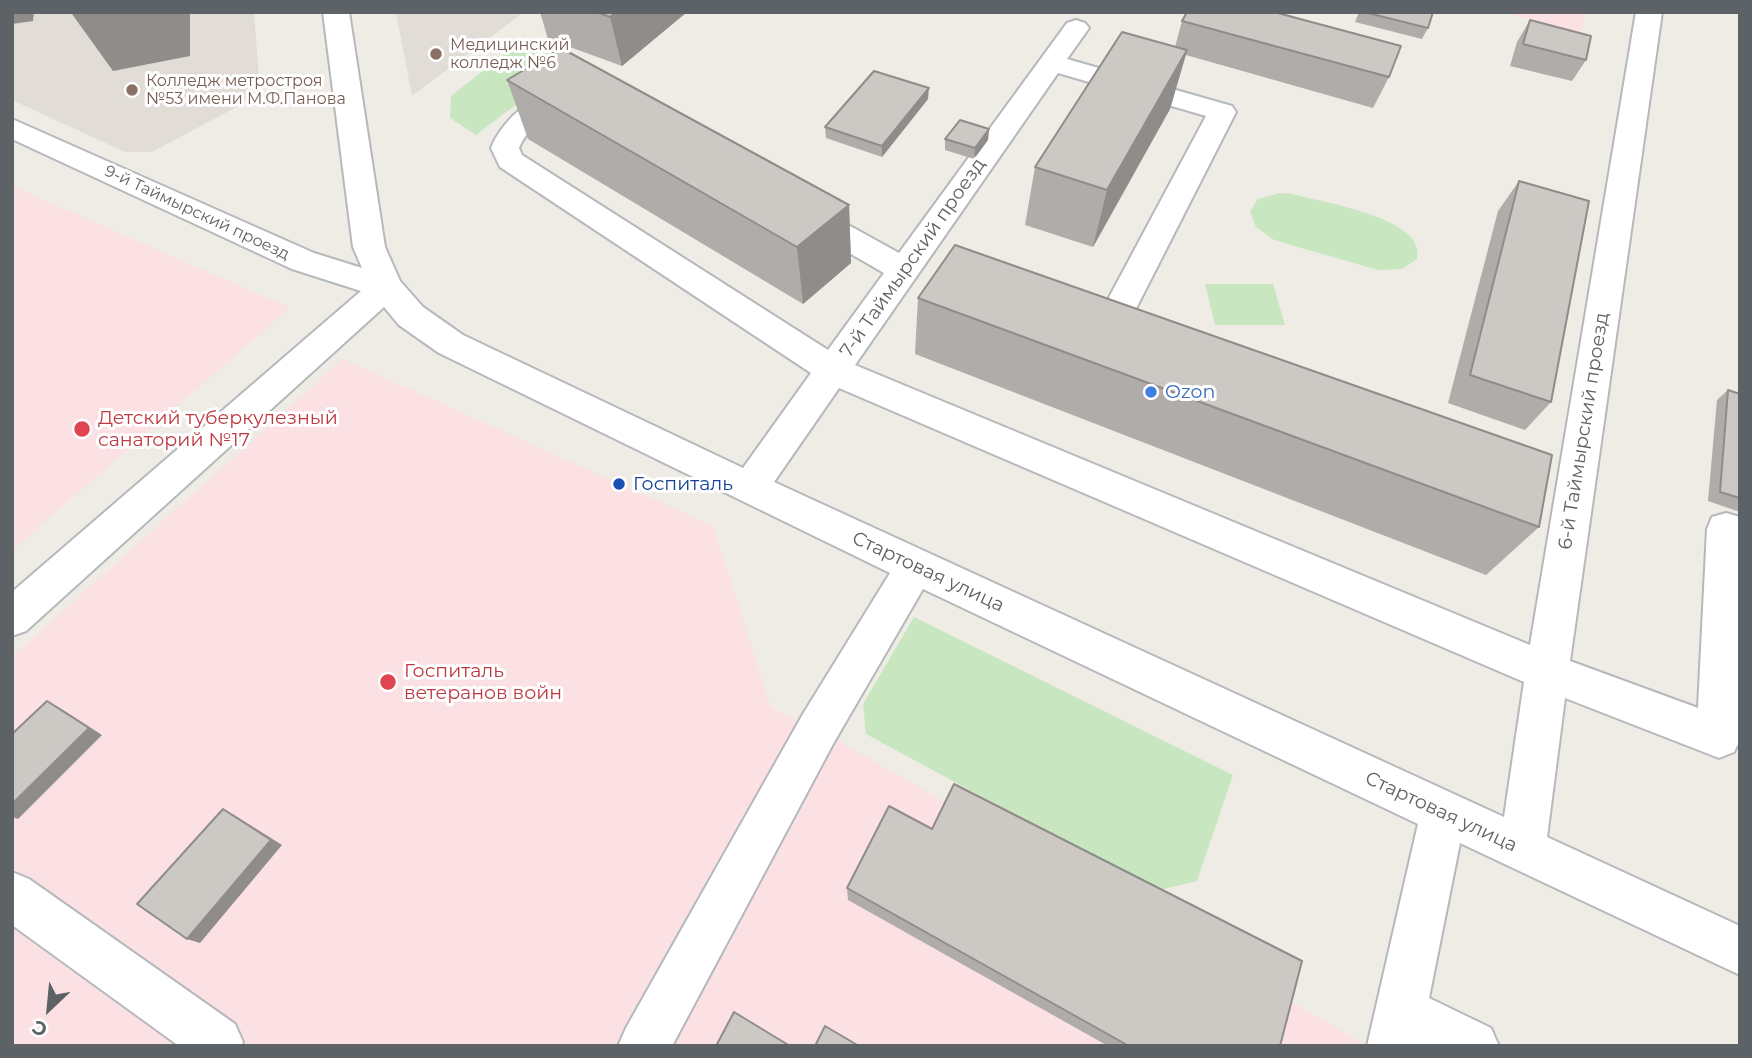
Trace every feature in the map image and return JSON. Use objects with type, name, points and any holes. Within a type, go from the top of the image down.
[{"type":"street","name":"Стартовая улица","points":[[336,12],[369,247],[386,288],[411,316],[451,344],[536,387],[915,566],[1740,951]]},
{"type":"street","name":"6-й Таймырский проезд","points":[[1522,850],[1547,672],[1561,497],[1649,12]]},
{"type":"street","name":"7-й Таймырский проезд","points":[[750,487],[1076,29]]},
{"type":"street","points":[[1052,62],[1222,112],[1107,333]]},
{"type":"street","points":[[595,99],[571,97],[555,102],[518,125],[508,136],[505,148],[510,160],[834,371],[1547,672],[1729,742],[1726,528],[1740,533]]},
{"type":"street","name":"9-й Таймырский проезд","points":[[12,128],[303,261],[386,288]]},
{"type":"street","points":[[773,196],[905,271]]},
{"type":"street","points":[[12,618],[386,288]]},
{"type":"street","points":[[644,1046],[818,729],[915,566]]},
{"type":"street","points":[[1443,813],[1396,1028],[1474,1046]]},
{"type":"street","points":[[12,895],[217,1042],[214,1046]]},
{"type":"shaded area","name":"Колледж метростроя №53 имени М.Ф.Панова","points":[[12,12],[254,12],[259,80],[242,104],[152,152],[125,152],[12,100]]},
{"type":"shaded area","name":"Медицинский колледж №6","points":[[396,12],[524,12],[412,96]]},
{"type":"shaded area","points":[[1501,12],[1586,12],[1581,32]]},
{"type":"shaded area","name":"Детский туберкулезный санаторий №17","points":[[12,186],[290,308],[12,550]]},
{"type":"shaded area","name":"Госпиталь ветеранов войн","points":[[343,359],[713,526],[771,708],[818,729],[1368,1046],[12,1046],[12,657]]},
{"type":"green space","points":[[520,42],[555,54],[563,69],[476,135],[450,118],[451,96]]},
{"type":"green space","points":[[1280,193],[1347,207],[1390,223],[1406,233],[1416,245],[1417,259],[1402,269],[1378,270],[1274,240],[1256,227],[1250,211],[1258,199]]},
{"type":"green space","points":[[1205,284],[1273,284],[1285,325],[1215,325]]},
{"type":"green space","points":[[914,617],[1233,775],[1197,881],[1156,891],[866,734],[863,704]]},
{"type":"building","points":[[596,12],[616,12],[610,17]]},
{"type":"building","points":[[1187,12],[1274,12],[1401,46],[1389,77],[1182,21]]},
{"type":"building","points":[[1364,12],[1433,12],[1428,28]]},
{"type":"building","points":[[1530,20],[1591,36],[1586,60],[1523,44]]},
{"type":"building","points":[[1122,32],[1187,50],[1107,190],[1035,167]]},
{"type":"building","points":[[561,48],[849,205],[797,247],[507,80]]},
{"type":"building","points":[[874,71],[929,88],[882,146],[825,127]]},
{"type":"building","points":[[960,120],[989,129],[975,148],[945,139]]},
{"type":"building","points":[[1519,181],[1589,201],[1551,402],[1470,375]]},
{"type":"building","points":[[955,245],[1552,455],[1539,527],[918,298]]},
{"type":"building","points":[[1728,390],[1740,394],[1740,498],[1720,492]]},
{"type":"building","points":[[47,701],[89,728],[12,804],[12,734]]},
{"type":"building","points":[[954,784],[1302,961],[1280,1046],[1129,1046],[847,888],[889,806],[932,829]]},
{"type":"building","points":[[223,809],[271,840],[187,939],[137,904]]},
{"type":"building","points":[[734,1012],[790,1046],[716,1046]]},
{"type":"building","points":[[825,1026],[859,1046],[815,1046]]},
{"type":"place","name":"Медицинский колледж №6","points":[[436,54]]},
{"type":"place","name":"Колледж метростроя №53 имени М.Ф.Панова","points":[[132,90]]},
{"type":"place","name":"Ozon","points":[[1151,392]]},
{"type":"place","name":"Детский туберкулезный санаторий №17","points":[[82,429]]},
{"type":"place","name":"Госпиталь","points":[[619,484]]},
{"type":"place","name":"Госпиталь ветеранов войн","points":[[388,682]]}]
